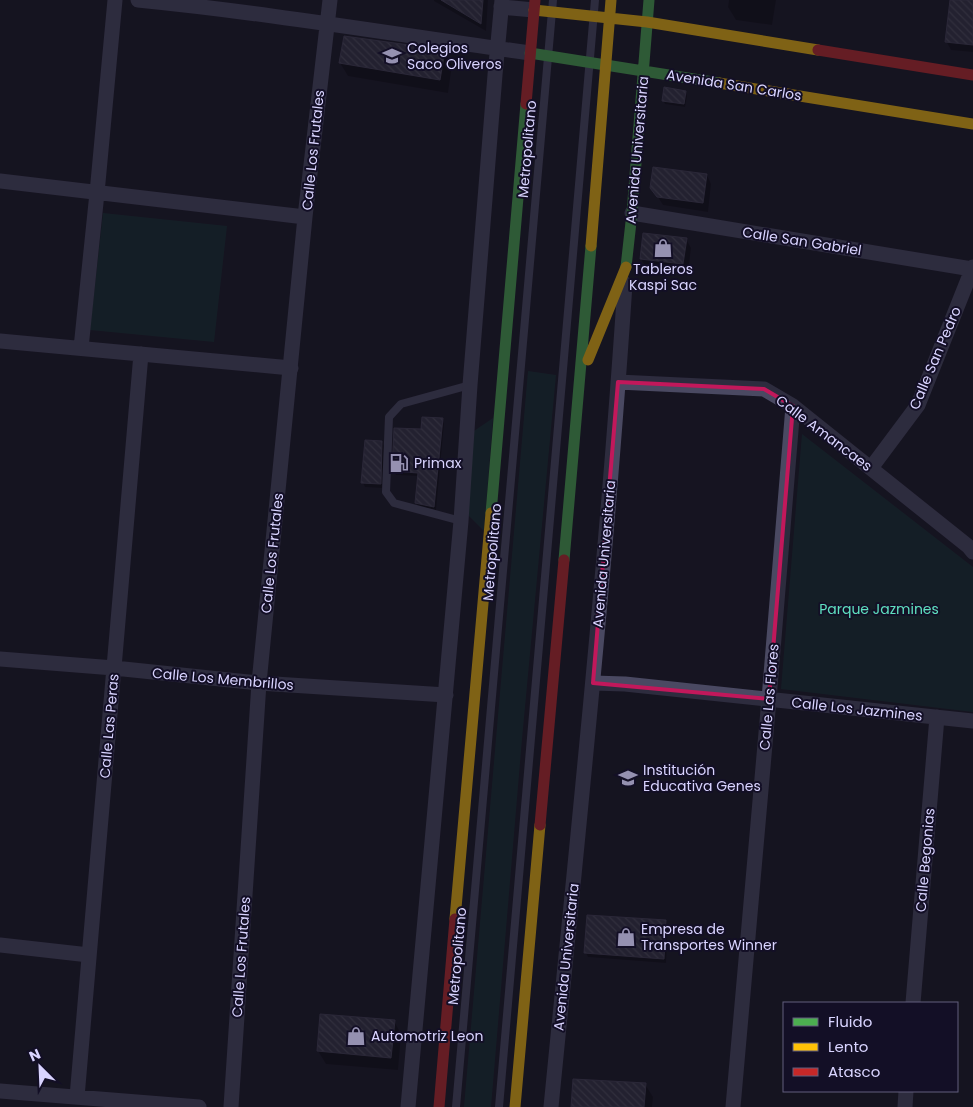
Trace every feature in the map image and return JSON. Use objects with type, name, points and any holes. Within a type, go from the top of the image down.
[{"type":"main road","points":[[515,1107],[580,380],[611,0]]},
{"type":"main road","name":"Avenida Universitaria","points":[[626,267],[649,0]]},
{"type":"main road","points":[[439,1107],[534,5],[552,12],[647,22],[973,75]]},
{"type":"main road","name":"Avenida San Carlos","points":[[530,53],[973,124]]},
{"type":"main road","points":[[580,380],[626,267]]},
{"type":"street","points":[[81,348],[98,192],[115,0]]},
{"type":"street","name":"Avenida San Carlos","points":[[138,0],[327,23],[530,53]]},
{"type":"street","name":"Calle Los Frutales","points":[[231,1107],[259,683],[305,217],[330,0]]},
{"type":"street","points":[[408,1107],[461,521],[470,385],[502,4],[534,5]]},
{"type":"street","points":[[0,181],[305,217]]},
{"type":"street","name":"Calle San Gabriel","points":[[632,213],[972,268]]},
{"type":"street","name":"Avenida Universitaria","points":[[551,1107],[593,683],[626,267]]},
{"type":"street","name":"Calle San Pedro","points":[[871,468],[918,405],[972,268]]},
{"type":"street","points":[[0,341],[290,368]]},
{"type":"street","name":"Calle Las Peras","points":[[77,1097],[140,354]]},
{"type":"street","name":"Calle Amancaes","points":[[618,382],[764,389],[794,406],[973,552]]},
{"type":"street","name":"Calle Las Flores","points":[[733,1107],[794,406]]},
{"type":"street","name":"Calle Los Membrillos","points":[[0,659],[114,668],[259,683],[446,695]]},
{"type":"street","name":"Calle Los Jazmines","points":[[593,683],[625,684],[973,721]]},
{"type":"street","name":"Calle Begonias","points":[[913,1002],[937,717]]},
{"type":"street","points":[[0,945],[89,954]]},
{"type":"street","points":[[0,1091],[199,1107]]},
{"type":"street","points":[[905,1107],[906,1092]]},
{"type":"lane","name":"Metropolitano","points":[[456,1107],[553,0]]},
{"type":"lane","points":[[499,1107],[595,0]]},
{"type":"lane","points":[[461,521],[394,503],[390,498],[386,492],[389,417],[402,404],[470,385]]},
{"type":"highlighted area","points":[[618,382],[764,389],[793,406],[769,699],[593,683]]},
{"type":"green space","points":[[103,213],[227,226],[214,342],[90,330]]},
{"type":"green space","points":[[528,371],[556,375],[522,739],[491,1107],[464,1107]]},
{"type":"green space","points":[[493,418],[484,531],[465,512],[471,433]]},
{"type":"green space","name":"Parque Jazmines","points":[[802,434],[973,567],[973,712],[781,689]]},
{"type":"building","points":[[441,0],[483,0],[481,24]]},
{"type":"building","points":[[950,0],[973,0],[973,45],[945,42]]},
{"type":"building","name":"Colegios Saco Oliveros","points":[[344,36],[445,50],[440,80],[339,63]]},
{"type":"building","points":[[664,87],[686,91],[684,104],[662,101]]},
{"type":"building","points":[[653,167],[707,174],[703,203],[657,197],[650,188]]},
{"type":"building","name":"Tableros Kaspi Sac","points":[[643,233],[687,238],[683,264],[640,259]]},
{"type":"building","points":[[422,417],[443,418],[434,507],[415,503],[418,473],[392,471],[394,428],[421,429]]},
{"type":"building","points":[[365,440],[382,441],[381,484],[361,483]]},
{"type":"building","name":"Empresa de Transportes Winner","points":[[587,915],[666,920],[664,959],[584,953]]},
{"type":"building","name":"Automotriz Leon","points":[[320,1014],[395,1020],[391,1058],[317,1051]]},
{"type":"building","points":[[573,1079],[646,1083],[644,1107],[571,1107]]},
{"type":"traffic: fast","points":[[626,267],[649,0]]},
{"type":"traffic: fast","points":[[530,53],[719,83]]},
{"type":"traffic: fast","points":[[491,513],[526,104]]},
{"type":"traffic: fast","points":[[564,560],[591,246]]},
{"type":"traffic: slow","points":[[591,246],[611,0]]},
{"type":"traffic: slow","points":[[534,10],[647,22],[818,50]]},
{"type":"traffic: slow","points":[[719,83],[973,124]]},
{"type":"traffic: slow","points":[[588,360],[626,267]]},
{"type":"traffic: slow","points":[[455,919],[491,513]]},
{"type":"traffic: slow","points":[[515,1107],[540,825]]},
{"type":"traffic: jam","points":[[526,104],[535,0]]},
{"type":"traffic: jam","points":[[818,50],[973,75]]},
{"type":"traffic: jam","points":[[540,825],[564,560]]},
{"type":"traffic: jam","points":[[439,1107],[455,919]]},
{"type":"place","name":"Colegios Saco Oliveros","points":[[392,56]]},
{"type":"place","name":"Tableros Kaspi Sac","points":[[663,248]]},
{"type":"place","name":"Primax","points":[[399,463]]},
{"type":"place","name":"Institución Educativa Genes","points":[[628,778]]},
{"type":"place","name":"Empresa de Transportes Winner","points":[[626,937]]},
{"type":"place","name":"Automotriz Leon","points":[[356,1036]]}]
